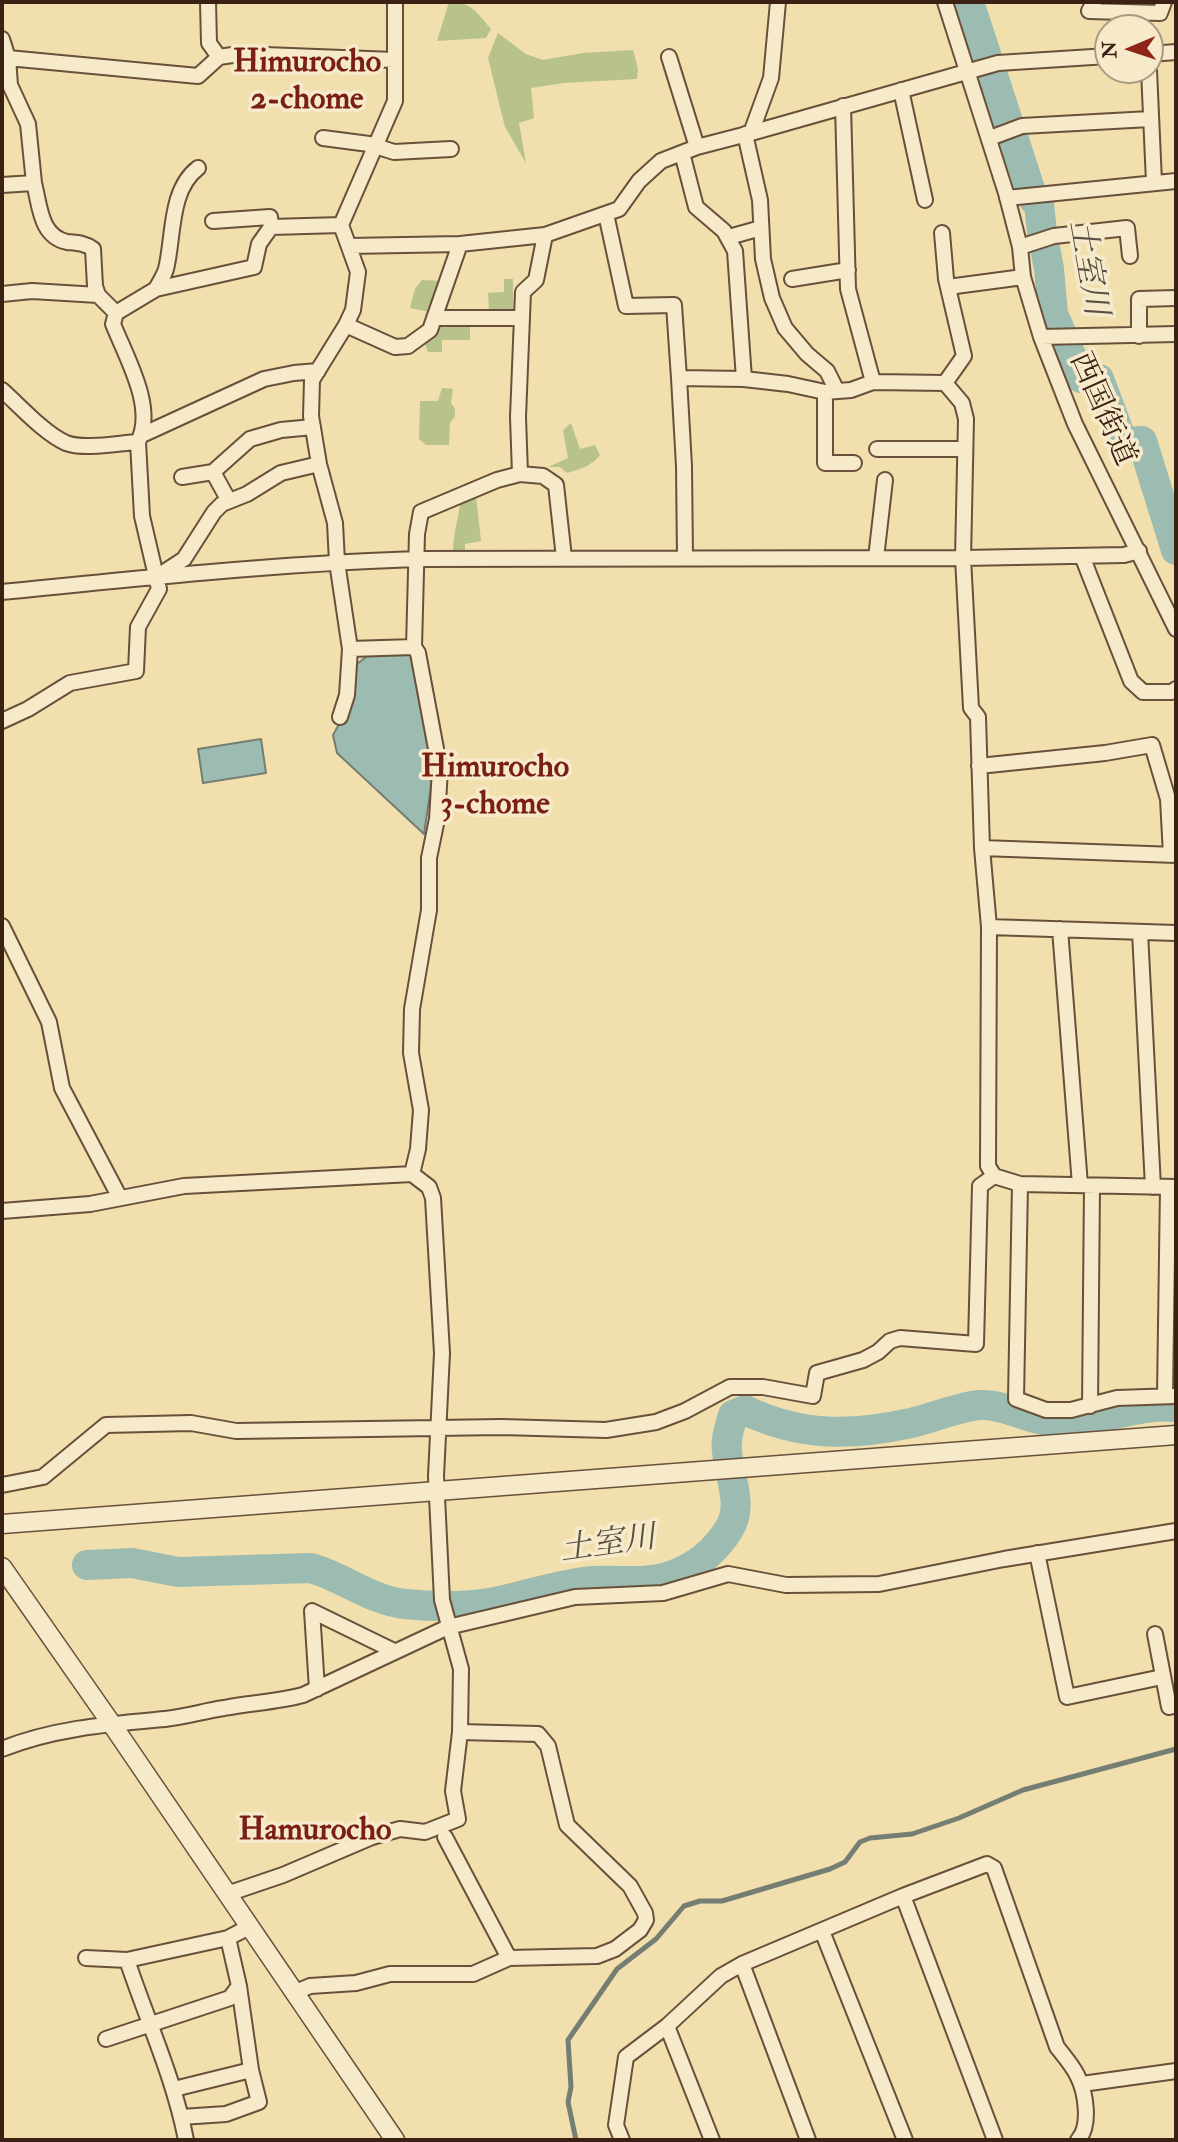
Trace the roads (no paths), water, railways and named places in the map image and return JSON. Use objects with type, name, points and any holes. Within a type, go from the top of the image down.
[{"type":"street","points":[[208,2],[209,43],[219,57]]},
{"type":"street","points":[[340,717],[347,695],[350,649],[337,562],[335,523],[319,464],[311,416],[312,380],[353,310],[358,272],[341,225],[395,101],[394,2]]},
{"type":"street","points":[[778,2],[771,78],[748,133],[760,200],[766,281],[785,328],[807,354],[827,371],[831,391],[825,463],[854,463]]},
{"type":"street","name":"西国街道","points":[[945,2],[990,138],[1020,247],[1023,277],[1041,337],[1075,424],[1176,629]]},
{"type":"street","points":[[1094,2],[1089,11],[1160,13],[1164,2]]},
{"type":"street","points":[[2,39],[8,58],[10,85],[28,124],[34,183],[45,228],[63,241],[87,244],[93,249],[98,295],[116,313]]},
{"type":"street","points":[[8,58],[198,76],[219,57],[239,54],[394,60]]},
{"type":"street","points":[[669,57],[697,147]]},
{"type":"street","points":[[349,246],[460,244],[545,235],[619,209],[639,181],[661,160],[697,147],[998,63],[1094,57]]},
{"type":"street","points":[[1149,84],[1154,182]]},
{"type":"street","points":[[901,90],[925,200]]},
{"type":"street","points":[[843,106],[848,289],[873,382]]},
{"type":"street","points":[[990,138],[1022,126],[1150,119]]},
{"type":"street","points":[[323,138],[394,152],[451,149]]},
{"type":"street","points":[[682,152],[696,207],[729,237],[736,259],[744,379]]},
{"type":"street","points":[[156,289],[165,271],[181,190],[188,175],[198,168]]},
{"type":"street","points":[[1007,198],[1176,181]]},
{"type":"street","points":[[2,185],[34,183]]},
{"type":"street","points":[[606,214],[626,306],[674,305],[684,466],[685,558]]},
{"type":"street","points":[[2,721],[28,709],[70,683],[136,671],[138,627],[159,589],[142,516],[140,439],[145,411],[113,324],[116,313],[156,289],[254,267],[259,244],[271,227],[270,217],[213,221]]},
{"type":"street","points":[[271,227],[341,225]]},
{"type":"street","points":[[729,237],[761,228]]},
{"type":"street","points":[[1020,247],[1054,236],[1127,228],[1130,256]]},
{"type":"street","points":[[942,233],[948,287],[964,356],[945,383]]},
{"type":"street","points":[[520,474],[518,417],[523,292],[536,279],[545,235]]},
{"type":"street","points":[[346,325],[394,347],[408,346],[430,330],[460,244]]},
{"type":"street","points":[[792,279],[848,270]]},
{"type":"street","points":[[948,287],[1023,277]]},
{"type":"street","points":[[2,294],[32,291],[98,295]]},
{"type":"street","points":[[1139,336],[1139,299],[1176,298]]},
{"type":"street","points":[[435,317],[522,318]]},
{"type":"street","points":[[1041,337],[1176,334]]},
{"type":"street","points":[[2,391],[47,430],[67,443],[82,445],[140,439],[264,379],[318,371]]},
{"type":"street","points":[[679,378],[744,379],[831,391],[851,390],[873,382],[945,383],[962,403],[966,419],[963,558],[971,708],[978,717],[982,848],[989,927],[988,1166],[994,1176],[1020,1184],[1166,1187]]},
{"type":"street","points":[[182,477],[213,472],[250,439],[281,430],[313,427]]},
{"type":"street","points":[[877,449],[964,449]]},
{"type":"street","points":[[157,576],[184,559],[214,512],[229,501],[247,494],[281,473],[319,464]]},
{"type":"street","points":[[213,472],[229,501]]},
{"type":"street","points":[[411,1174],[418,1149],[421,1110],[411,1053],[411,1016],[429,910],[429,858],[437,819],[440,770],[418,653],[414,647],[417,534],[421,512],[497,480],[520,474],[543,476],[556,485],[564,558]]},
{"type":"street","points":[[876,558],[885,480]]},
{"type":"street","points":[[2,592],[157,576],[337,562],[416,559],[963,558],[1124,555],[1139,551]]},
{"type":"street","points":[[1082,556],[1131,681],[1143,692],[1172,692],[1176,689]]},
{"type":"street","points":[[350,649],[414,647]]},
{"type":"street","points":[[979,766],[1105,753],[1152,745],[1168,799],[1174,855],[982,848]]},
{"type":"street","points":[[2,926],[49,1022],[62,1088],[120,1198]]},
{"type":"street","points":[[989,927],[1176,933]]},
{"type":"street","points":[[1059,929],[1086,1185],[1090,1406]]},
{"type":"street","points":[[1020,1184],[1016,1399],[1046,1410],[1071,1410],[1116,1398],[1171,1396],[1166,1187],[1140,932]]},
{"type":"street","points":[[2,1211],[90,1204],[184,1186],[411,1174],[429,1187],[433,1198],[442,1353],[436,1492],[442,1600],[461,1668],[460,1732],[453,1791],[458,1819],[425,1832],[400,1829],[372,1837],[283,1875],[227,1894]]},
{"type":"street","points":[[2,1485],[43,1477],[106,1425],[191,1423],[236,1430],[502,1427],[606,1430],[656,1422],[685,1411],[730,1387],[763,1387],[813,1396],[817,1373],[863,1360],[890,1341],[900,1338],[976,1344],[980,1186],[994,1176]]},
{"type":"street","points":[[2,1524],[1176,1435]]},
{"type":"street","points":[[2,1749],[37,1736],[111,1723],[169,1718],[227,1707],[278,1702],[317,1689],[448,1626],[575,1597],[663,1592],[728,1574],[786,1585],[878,1584],[1037,1553],[1176,1531]]},
{"type":"street","points":[[1037,1553],[1067,1697],[1162,1677]]},
{"type":"street","points":[[2,1567],[396,2140]]},
{"type":"street","points":[[317,1689],[312,1611],[394,1651]]},
{"type":"street","points":[[1155,1634],[1169,1707],[1176,1705]]},
{"type":"street","points":[[296,1992],[310,1986],[356,1983],[390,1974],[473,1974],[509,1958],[592,1956],[606,1953],[640,1930],[646,1920],[645,1913],[630,1886],[567,1825],[548,1746],[543,1738],[538,1734],[460,1732]]},
{"type":"street","points":[[445,1837],[509,1958]]},
{"type":"street","points":[[622,2140],[616,2125],[626,2057],[667,2026],[721,1976],[742,1964],[903,1896],[987,1864],[994,1868],[1057,2047],[1082,2084],[1084,2133],[1078,2140]]},
{"type":"street","points":[[903,1896],[995,2140]]},
{"type":"street","points":[[86,1958],[127,1960],[228,1938],[249,1927]]},
{"type":"street","points":[[822,1931],[905,2140]]},
{"type":"street","points":[[181,2117],[226,2114],[259,2102],[228,1938]]},
{"type":"street","points":[[127,1960],[174,2090],[186,2140]]},
{"type":"street","points":[[742,1964],[808,2140]]},
{"type":"street","points":[[106,2039],[230,1998],[239,1986]]},
{"type":"street","points":[[667,2026],[712,2140]]},
{"type":"street","points":[[174,2090],[251,2070]]},
{"type":"street","points":[[1082,2084],[1176,2071]]},
{"type":"water","points":[[411,650],[433,773],[424,834],[337,753],[333,735],[351,703],[357,664],[371,653]]},
{"type":"water","points":[[261,739],[266,773],[203,783],[198,749]]},
{"type":"waterway","name":"土室川","points":[[969,2],[1030,189],[1034,200],[1039,204],[1053,314],[1081,378],[1099,379],[1123,443],[1142,441],[1176,550]]},
{"type":"waterway","name":"土室川","points":[[87,1565],[132,1563],[178,1572],[311,1568],[392,1602],[438,1606],[495,1602],[583,1582],[650,1580],[681,1572],[697,1562],[712,1551],[729,1529],[735,1501],[727,1437],[733,1415],[745,1410],[786,1425],[826,1432],[847,1432],[911,1423],[982,1405],[1040,1419],[1066,1422],[1144,1408],[1176,1407]]},
{"type":"waterway","points":[[576,2140],[568,2102],[571,2087],[568,2040],[617,1969],[656,1939],[684,1906],[700,1901],[722,1901],[830,1869],[845,1862],[860,1842],[870,1838],[912,1834],[959,1818],[1023,1790],[1176,1749]]},
{"type":"district","name":"Himurocho 2-chome","points":[[307,82]]},
{"type":"district","name":"Himurocho 3-chome","points":[[495,788]]},
{"type":"district","name":"Hamurocho","points":[[315,1832]]}]
